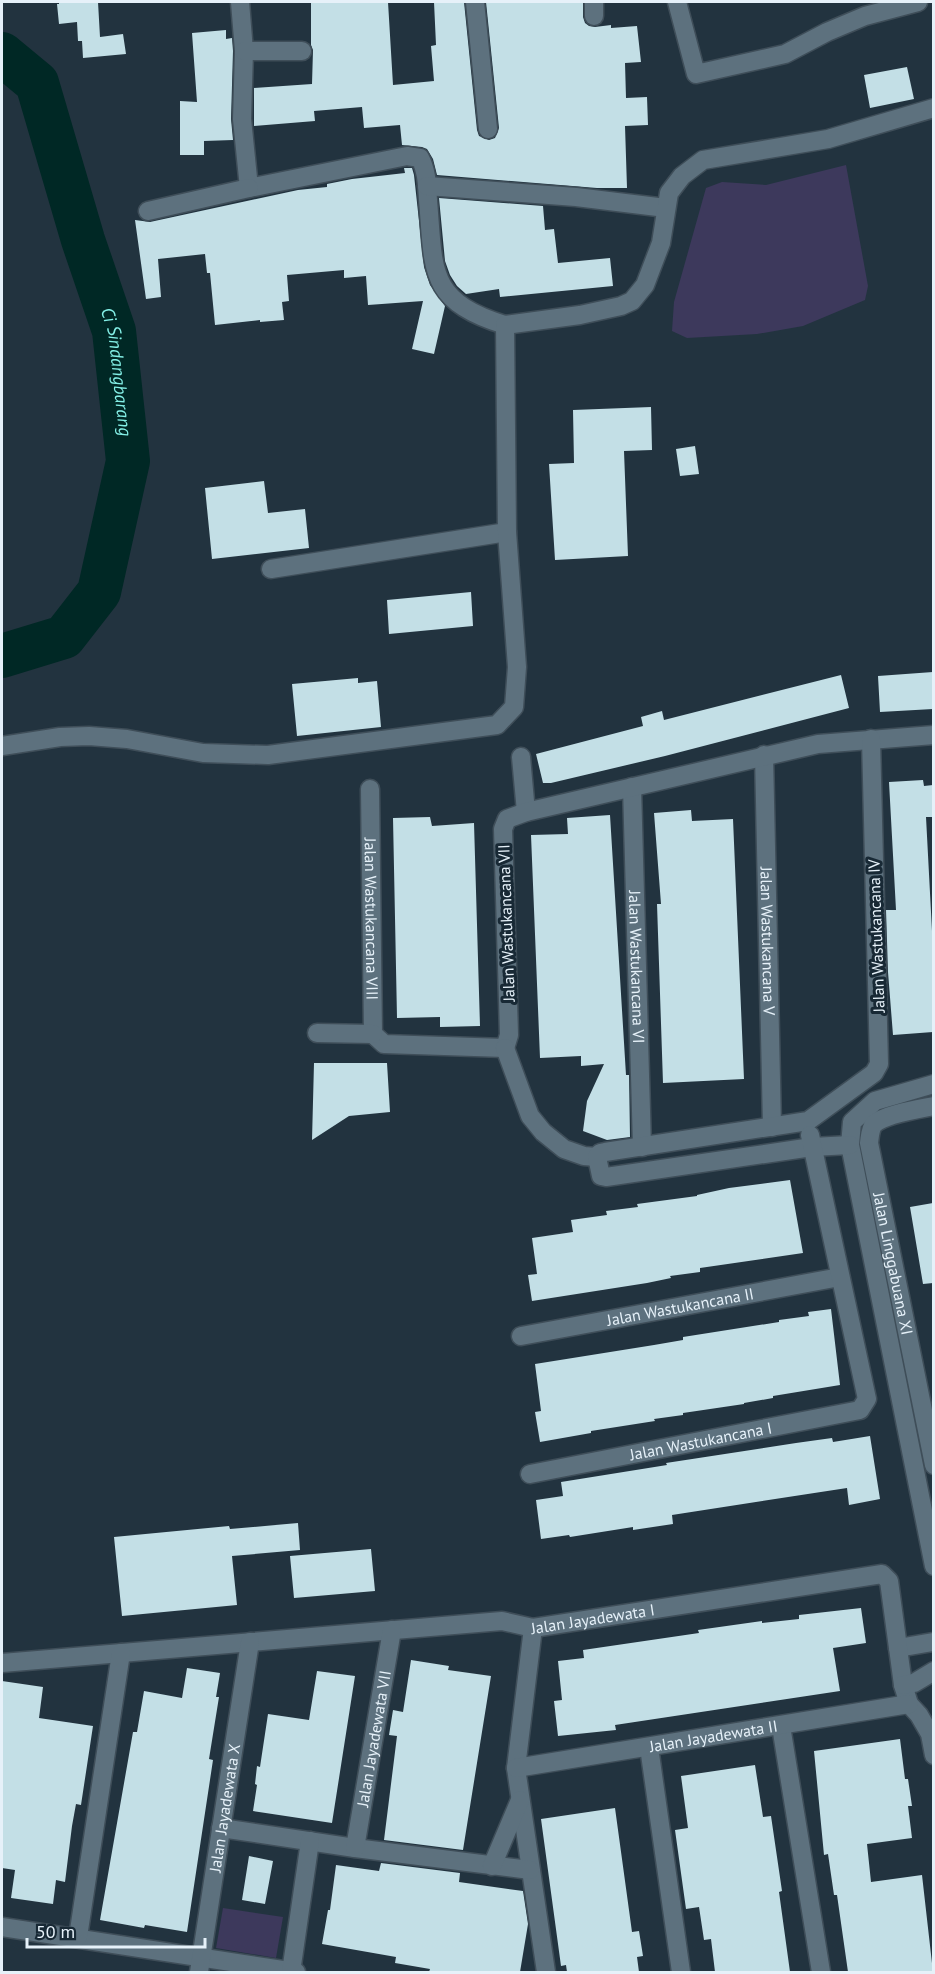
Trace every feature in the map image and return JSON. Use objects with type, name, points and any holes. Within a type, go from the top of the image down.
[{"type":"street","points":[[240,2],[244,51],[242,119],[249,188]]},
{"type":"street","points":[[475,2],[488,129]]},
{"type":"street","points":[[677,2],[696,74],[785,54],[827,32],[865,16],[918,2]]},
{"type":"street","points":[[244,51],[302,51]]},
{"type":"street","points":[[148,211],[407,156],[420,158],[424,166],[433,255],[439,282],[447,294],[459,304],[482,318],[505,325],[580,315],[621,306],[632,301],[645,285],[661,243],[669,193],[682,176],[703,160],[828,139],[933,108]]},
{"type":"street","points":[[427,186],[576,197],[666,208]]},
{"type":"street","points":[[2,746],[60,737],[89,736],[127,739],[203,753],[268,755],[497,725],[514,707],[517,667],[507,532],[505,325]]},
{"type":"street","points":[[271,569],[507,532]]},
{"type":"street","points":[[521,758],[526,812],[818,744],[933,735]]},
{"type":"street","name":"Jalan Wastukancana IV","points":[[827,1107],[874,1073],[879,1064],[871,739]]},
{"type":"street","name":"Jalan Wastukancana V","points":[[764,755],[772,1126]]},
{"type":"street","name":"Jalan Wastukancana VI","points":[[632,787],[642,1147]]},
{"type":"street","name":"Jalan Wastukancana VIII","points":[[370,789],[379,1039]]},
{"type":"street","name":"Jalan Wastukancana VII","points":[[505,1048],[509,1035],[503,829],[507,819],[526,812]]},
{"type":"street","points":[[317,1033],[505,1048],[530,1116],[543,1132],[564,1149],[584,1156],[597,1157]]},
{"type":"street","points":[[933,1084],[875,1101],[852,1122],[850,1145],[933,1566]]},
{"type":"street","name":"Jalan Linggabuana XI","points":[[933,1106],[883,1118],[874,1125],[870,1132],[869,1143],[933,1465]]},
{"type":"street","points":[[597,1157],[600,1153],[808,1121],[827,1107],[852,1122]]},
{"type":"street","points":[[808,1121],[840,1277]]},
{"type":"street","points":[[597,1157],[601,1176],[606,1177],[812,1147],[850,1145]]},
{"type":"street","name":"Jalan Wastukancana II","points":[[521,1336],[840,1277]]},
{"type":"street","name":"Jalan Wastukancana I","points":[[530,1474],[860,1410],[867,1399],[840,1277]]},
{"type":"street","name":"Jalan Jayadewata I","points":[[546,1972],[516,1768],[533,1628],[882,1574],[889,1581],[898,1648]]},
{"type":"street","points":[[2,1663],[502,1621],[533,1628]]},
{"type":"street","name":"Jalan Jayadewata VII","points":[[356,1848],[392,1630]]},
{"type":"street","name":"Jalan Jayadewata X","points":[[200,1965],[250,1642]]},
{"type":"street","points":[[933,1647],[898,1648],[903,1685],[909,1704],[919,1715],[930,1734],[933,1755]]},
{"type":"street","points":[[78,1937],[121,1653]]},
{"type":"street","points":[[903,1685],[914,1683],[933,1671]]},
{"type":"street","name":"Jalan Jayadewata II","points":[[516,1768],[909,1704]]},
{"type":"street","points":[[781,1726],[820,1972]]},
{"type":"street","points":[[649,1748],[681,1972]]},
{"type":"street","points":[[492,1866],[520,1798]]},
{"type":"street","points":[[221,1828],[530,1870]]},
{"type":"street","points":[[2,1926],[78,1937],[200,1965],[293,1972],[310,1841]]},
{"type":"shaded area","points":[[846,165],[868,286],[865,300],[803,326],[757,334],[687,338],[672,331],[674,302],[706,188],[722,182],[766,185]]},
{"type":"shaded area","points":[[223,1908],[283,1917],[276,1958],[216,1948]]},
{"type":"building","points":[[59,2],[98,2],[100,37],[123,34],[126,54],[83,58],[82,41],[78,41],[77,22],[59,24],[57,4]]},
{"type":"building","points":[[311,2],[388,2],[393,85],[434,81],[431,46],[436,45],[434,2],[464,2],[477,130],[479,136],[489,140],[495,138],[499,128],[486,2],[583,2],[583,17],[589,26],[611,25],[611,28],[637,26],[641,62],[625,63],[626,98],[647,97],[648,125],[625,126],[627,188],[597,188],[437,175],[433,159],[427,149],[402,145],[400,125],[364,128],[362,107],[314,111],[315,121],[254,126],[254,88],[312,84]]},
{"type":"building","points":[[226,30],[226,39],[232,38],[233,51],[231,119],[233,140],[204,141],[204,155],[180,155],[180,101],[197,102],[192,33]]},
{"type":"building","points":[[907,67],[914,99],[870,108],[864,75]]},
{"type":"building","points":[[404,168],[412,168],[414,175],[424,267],[430,285],[445,306],[434,354],[412,349],[423,301],[368,305],[366,276],[344,278],[344,270],[287,275],[289,301],[282,302],[284,320],[215,325],[210,273],[207,273],[205,254],[158,259],[161,297],[146,299],[135,220],[150,222],[298,190],[327,187],[327,184],[352,179],[405,173]]},
{"type":"building","points":[[439,198],[543,206],[545,230],[554,229],[558,263],[610,258],[613,286],[500,297],[499,289],[466,294],[450,275],[445,261]]},
{"type":"building","points":[[651,407],[652,450],[624,451],[628,556],[555,560],[549,464],[574,463],[573,410]]},
{"type":"building","points":[[695,446],[699,474],[680,476],[676,449]]},
{"type":"building","points":[[264,481],[268,513],[305,509],[309,548],[212,559],[205,488]]},
{"type":"building","points":[[471,592],[473,626],[389,634],[387,600]]},
{"type":"building","points":[[933,672],[933,709],[880,712],[878,676]]},
{"type":"building","points":[[841,675],[849,708],[665,756],[543,783],[536,754],[643,726],[641,717],[662,711],[664,720]]},
{"type":"building","points":[[358,678],[358,683],[377,681],[381,727],[297,736],[292,684]]},
{"type":"building","points":[[923,780],[924,786],[933,785],[933,817],[926,817],[933,950],[933,1032],[893,1035],[886,910],[896,910],[889,782]]},
{"type":"building","points":[[691,810],[692,821],[733,819],[744,1079],[663,1083],[657,904],[661,904],[654,813]]},
{"type":"building","points":[[610,815],[626,1075],[629,1075],[630,1137],[607,1140],[583,1131],[587,1101],[604,1064],[581,1066],[581,1056],[540,1058],[531,835],[568,834],[567,818]]},
{"type":"building","points":[[430,817],[432,826],[474,823],[480,1026],[440,1027],[440,1017],[397,1018],[393,818]]},
{"type":"building","points":[[314,1063],[387,1063],[390,1112],[349,1116],[312,1140]]},
{"type":"building","points":[[790,1180],[803,1253],[700,1268],[700,1272],[670,1276],[671,1278],[647,1283],[532,1301],[528,1275],[537,1274],[532,1238],[573,1232],[571,1220],[607,1215],[606,1211],[638,1207],[637,1204]]},
{"type":"building","points":[[933,1203],[933,1283],[923,1284],[910,1207]]},
{"type":"building","points":[[831,1309],[840,1385],[540,1442],[535,1412],[541,1411],[535,1364],[683,1340],[683,1337],[779,1322],[779,1320],[809,1316],[808,1312]]},
{"type":"building","points":[[870,1436],[880,1499],[849,1505],[847,1488],[672,1515],[673,1524],[541,1539],[536,1500],[563,1496],[561,1482],[796,1443],[832,1438],[833,1442]]},
{"type":"building","points":[[298,1523],[300,1550],[232,1556],[237,1605],[122,1616],[114,1537],[229,1526],[230,1529]]},
{"type":"building","points":[[371,1549],[375,1591],[294,1598],[290,1556]]},
{"type":"building","points":[[861,1608],[866,1643],[833,1648],[840,1691],[615,1725],[616,1730],[558,1736],[554,1701],[562,1700],[558,1661],[584,1658],[583,1650],[699,1633],[698,1630],[762,1621],[762,1623],[799,1619],[799,1615]]},
{"type":"building","points":[[411,1660],[449,1666],[448,1670],[491,1676],[463,1850],[384,1840],[397,1736],[389,1735],[393,1710],[403,1712]]},
{"type":"building","points":[[187,1668],[220,1673],[216,1697],[219,1697],[209,1759],[213,1760],[187,1932],[145,1925],[144,1928],[100,1920],[133,1732],[137,1732],[144,1691],[182,1698]]},
{"type":"building","points":[[317,1671],[355,1676],[332,1823],[253,1811],[257,1766],[260,1767],[268,1714],[309,1720]]},
{"type":"building","points":[[2,1681],[43,1687],[39,1718],[93,1726],[81,1805],[76,1804],[72,1826],[65,1882],[56,1880],[53,1904],[11,1898],[15,1870],[2,1868]]},
{"type":"building","points":[[900,1739],[905,1779],[908,1779],[912,1806],[908,1806],[912,1838],[867,1844],[871,1882],[922,1875],[933,1972],[848,1972],[837,1895],[834,1895],[828,1854],[824,1855],[814,1751]]},
{"type":"building","points":[[755,1765],[763,1817],[771,1816],[782,1891],[779,1892],[790,1972],[715,1972],[711,1939],[704,1940],[699,1907],[686,1909],[675,1830],[688,1828],[681,1776]]},
{"type":"building","points":[[615,1808],[632,1932],[639,1931],[643,1956],[637,1957],[639,1972],[567,1972],[566,1965],[561,1966],[541,1819]]},
{"type":"building","points":[[249,1856],[273,1861],[265,1904],[242,1900]]},
{"type":"building","points":[[381,1863],[460,1873],[459,1882],[523,1891],[528,1924],[520,1972],[429,1972],[430,1969],[395,1963],[396,1957],[322,1944],[328,1910],[330,1910],[336,1865],[379,1871]]},
{"type":"waterway","name":"Ci Sindangbarang","points":[[2,54],[37,83],[83,240],[114,331],[128,461],[99,592],[64,637],[2,656]]}]
